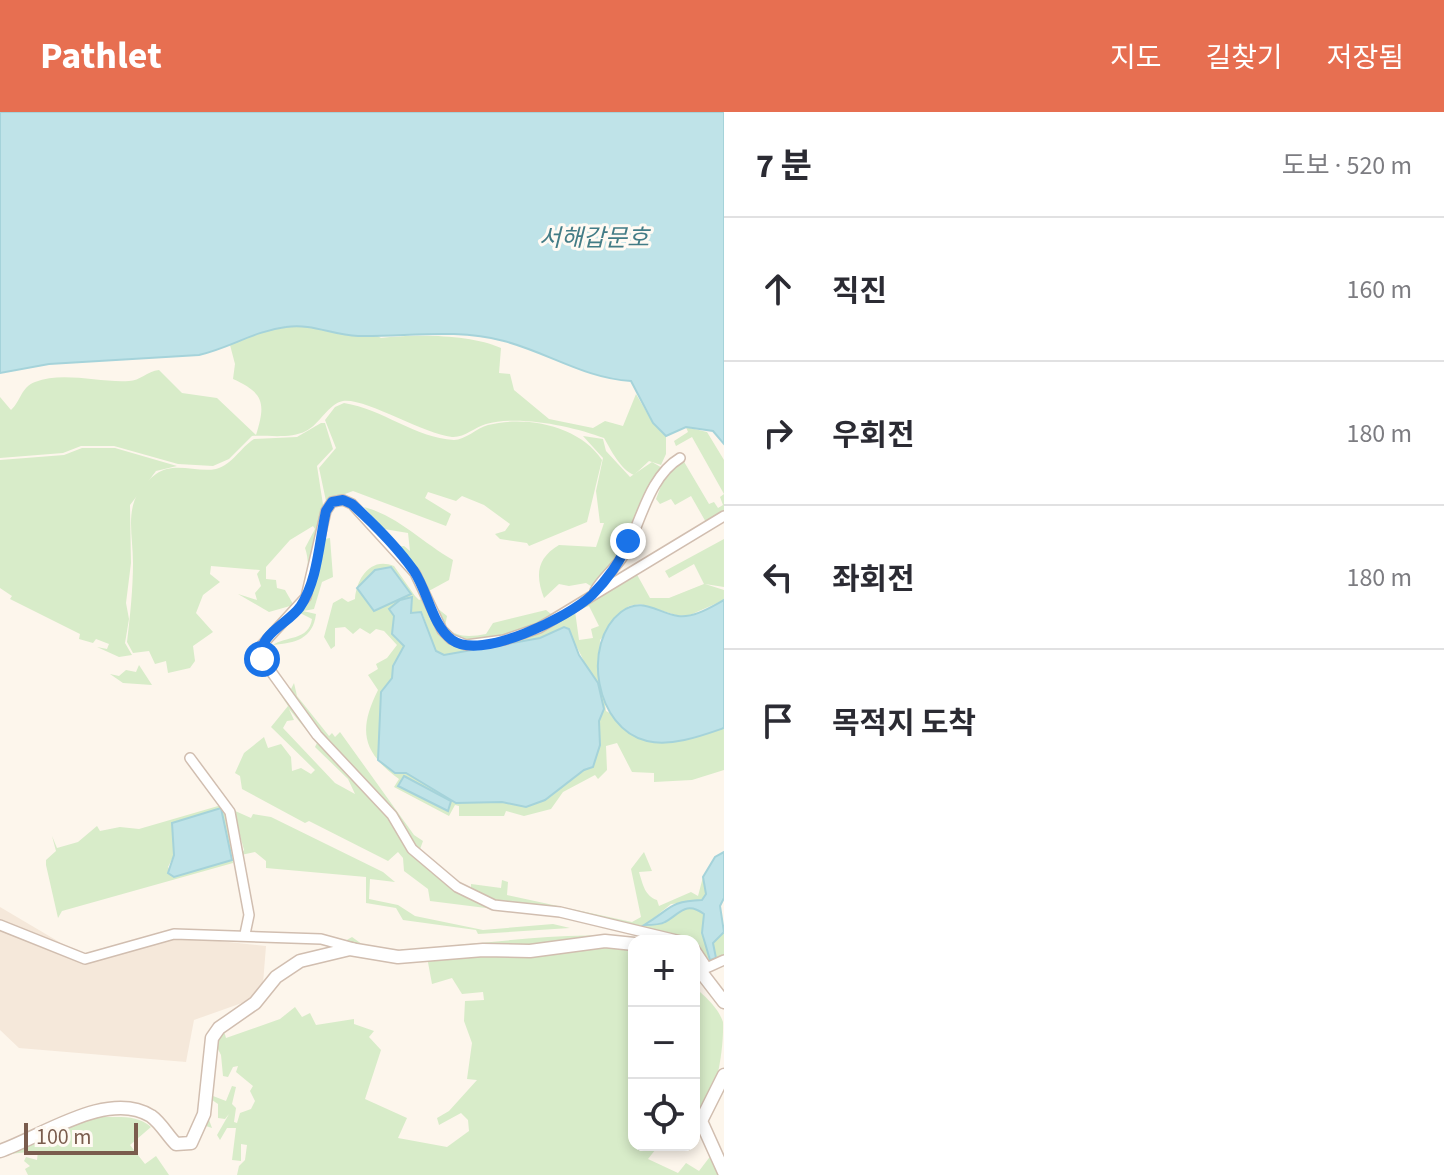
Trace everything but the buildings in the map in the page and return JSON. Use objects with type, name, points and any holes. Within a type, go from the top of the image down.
[{"type":"street","points":[[594,593],[625,553],[637,521],[666,469],[680,458]]},
{"type":"street","points":[[656,935],[550,910],[494,905],[449,882],[412,849],[380,799],[317,735],[268,668],[261,653],[266,639],[297,610],[306,597],[326,511],[338,501],[352,504],[402,556],[422,586],[442,630],[458,643],[487,643],[520,636],[724,516]]},
{"type":"street","points":[[190,758],[230,812],[249,915],[245,934]]},
{"type":"street","points":[[0,925],[85,959],[174,934],[245,934],[321,939],[358,949],[414,957],[470,950],[530,951],[605,941],[628,943]]},
{"type":"street","points":[[0,1151],[96,1110],[142,1112],[155,1119],[176,1144],[191,1143],[204,1114],[209,1050],[219,1028],[255,1003],[276,977],[300,961],[358,949]]},
{"type":"street","points":[[724,960],[701,966],[724,1002]]},
{"type":"street","points":[[724,1075],[701,1121],[724,1172]]},
{"type":"shaded area","points":[[0,907],[88,959],[173,936],[266,946],[262,996],[194,1020],[186,1062],[19,1048],[0,1030]]},
{"type":"green space","points":[[309,324],[339,333],[381,338],[426,336],[489,343],[501,348],[499,373],[510,374],[514,390],[549,419],[593,428],[605,421],[623,426],[636,394],[653,423],[666,436],[666,454],[661,465],[649,461],[634,475],[620,464],[604,438],[577,429],[514,421],[486,424],[452,437],[426,430],[366,405],[343,401],[333,406],[306,431],[287,436],[252,436],[229,459],[213,466],[178,464],[114,446],[81,446],[63,453],[0,458],[0,397],[11,410],[30,384],[57,377],[129,381],[159,370],[182,393],[217,398],[256,435],[261,415],[260,400],[251,389],[233,379],[235,364],[230,345],[257,332]]},
{"type":"green space","points":[[344,403],[372,411],[426,434],[454,440],[503,422],[535,423],[566,431],[592,448],[602,460],[587,522],[529,546],[527,543],[500,539],[495,534],[505,531],[510,524],[484,505],[462,496],[456,501],[428,492],[425,498],[451,514],[446,526],[353,491],[326,501],[319,468],[336,448],[325,420],[335,407]]},
{"type":"green space","points":[[325,423],[333,449],[317,466],[324,511],[303,599],[292,609],[290,606],[269,612],[238,594],[257,600],[255,593],[261,586],[257,574],[260,570],[211,566],[210,574],[220,582],[203,595],[196,613],[213,632],[193,646],[195,661],[190,668],[168,673],[166,661],[155,664],[149,651],[133,653],[127,642],[133,573],[131,515],[133,504],[145,484],[156,474],[171,468],[208,470],[222,467],[254,439],[297,437]],"holes":[[[313,526],[315,529],[305,548],[308,570],[305,586],[293,604],[285,590],[277,588],[276,580],[266,579],[266,567],[290,540]]]},
{"type":"green space","points":[[686,427],[707,432],[724,460],[724,494],[692,437],[676,446],[674,441],[688,432]]},
{"type":"green space","points":[[583,436],[603,439],[606,451],[630,477],[652,462],[664,469],[624,549],[593,593],[555,614],[594,588],[586,583],[559,584],[544,598],[539,582],[542,561],[552,550],[559,545],[596,547],[604,523],[600,523],[596,491],[603,458]]},
{"type":"green space","points":[[82,448],[115,448],[177,466],[156,471],[130,505],[131,563],[126,603],[129,619],[125,643],[132,655],[119,657],[97,647],[107,649],[109,644],[96,639],[93,643],[79,639],[80,634],[10,599],[12,596],[0,588],[0,460],[64,455]]},
{"type":"green space","points":[[683,460],[709,504],[714,502],[718,508],[723,505],[720,497],[724,494],[724,514],[707,524],[691,496],[675,505],[671,499],[660,504],[656,499],[667,470]]},
{"type":"green space","points":[[333,506],[324,539],[330,538],[333,577],[322,582],[314,609],[303,611],[316,614],[311,629],[302,638],[273,645],[302,635],[310,626],[312,619],[298,612],[327,513]]},
{"type":"green space","points":[[364,507],[399,523],[453,560],[449,580],[427,592],[396,547],[404,546],[410,551],[408,533],[384,529]]},
{"type":"green space","points":[[724,539],[724,587],[705,584],[724,590],[724,600],[690,615],[679,616],[640,604],[629,606],[600,640],[599,662],[606,711],[663,743],[724,728],[724,770],[692,780],[654,782],[654,773],[632,772],[617,743],[606,746],[607,770],[598,779],[595,775],[563,792],[551,809],[524,816],[506,811],[504,816],[459,816],[459,806],[455,805],[449,816],[394,787],[399,779],[387,769],[377,759],[371,750],[366,729],[378,690],[368,675],[378,669],[376,664],[387,658],[397,645],[384,631],[376,629],[370,634],[360,628],[353,634],[345,627],[335,628],[335,646],[331,649],[324,637],[333,603],[342,598],[348,602],[355,599],[361,578],[378,564],[394,566],[419,600],[426,597],[453,643],[520,638],[635,571],[650,598],[669,598],[704,584],[694,564],[669,578],[665,571]],"holes":[[[589,606],[599,626],[591,629],[593,638],[579,640],[575,611]],[[423,615],[436,651],[444,655],[540,638],[563,627],[582,658],[596,694],[600,732],[593,767],[584,769],[545,800],[526,807],[502,802],[457,803],[406,773],[395,773],[378,760],[381,693],[392,679],[393,666],[404,646],[395,638],[394,616]]]},
{"type":"green space","points":[[432,604],[447,616],[445,626],[464,636],[486,634],[493,623],[546,610],[555,617],[501,638],[471,642],[458,640],[447,633]]},
{"type":"green space","points":[[139,665],[152,685],[123,683],[110,674],[119,676],[126,670],[136,672]]},
{"type":"green space","points":[[262,666],[369,789],[411,850],[494,909],[430,901],[428,889],[404,871],[403,858],[398,852],[388,861],[309,821],[305,823],[242,789],[240,776],[235,773],[244,753],[264,737],[268,748],[281,744],[291,757],[292,771],[301,768],[311,774],[315,770],[271,727],[288,706]],"holes":[[[289,709],[317,743],[315,747],[348,779],[355,794],[335,783],[283,728],[287,721],[294,720]]]},
{"type":"green space","points":[[294,683],[297,696],[329,736],[332,733],[335,737],[340,732],[414,835],[423,841],[419,852],[429,857],[426,861],[330,747],[286,686],[291,689]]},
{"type":"green space","points":[[225,804],[233,863],[62,911],[58,918],[46,865],[46,860],[56,851],[52,836],[57,848],[78,842],[97,826],[100,831],[120,827],[139,829]],"holes":[[[221,808],[231,860],[174,877],[168,867],[174,855],[172,823]]]},
{"type":"green space","points":[[233,810],[251,818],[253,814],[271,817],[383,872],[395,882],[370,879],[369,899],[398,905],[415,916],[483,930],[553,924],[570,928],[478,934],[476,930],[403,920],[396,908],[366,903],[366,877],[266,868],[266,861],[255,852],[241,855],[244,850]]},
{"type":"green space","points":[[644,852],[652,871],[639,872],[645,889],[659,906],[691,892],[698,896],[703,877],[706,894],[702,901],[671,904],[650,921],[653,925],[678,911],[697,910],[704,914],[702,933],[712,943],[724,932],[724,958],[707,961],[700,953],[700,935],[662,935],[505,906],[471,889],[471,884],[501,888],[502,880],[508,882],[507,895],[632,922],[641,917],[631,869]]},
{"type":"green space","points":[[249,931],[319,935],[345,941],[352,937],[366,947],[396,954],[402,949],[422,952],[457,945],[554,937],[603,936],[628,940],[606,939],[530,949],[483,948],[398,956],[319,937]]},
{"type":"green space","points":[[606,943],[628,945],[623,946],[628,949],[628,1151],[654,1151],[648,1159],[678,1173],[686,1163],[699,1171],[712,1154],[700,1125],[724,1175],[237,1175],[239,1166],[245,1160],[247,1145],[241,1144],[241,1161],[232,1160],[236,1128],[227,1128],[220,1140],[217,1135],[229,1114],[225,1119],[218,1118],[218,1104],[212,1100],[208,1117],[212,1128],[206,1126],[194,1143],[182,1148],[176,1148],[145,1118],[129,1113],[101,1113],[104,1117],[135,1119],[151,1127],[130,1145],[145,1164],[156,1156],[169,1175],[28,1175],[25,1169],[30,1166],[24,1161],[26,1157],[37,1160],[38,1151],[0,1155],[78,1118],[90,1114],[94,1119],[92,1114],[107,1110],[131,1111],[140,1115],[149,1120],[177,1147],[190,1144],[198,1135],[204,1119],[207,1101],[212,1053],[213,1045],[218,1034],[224,1031],[226,1038],[280,1019],[295,1007],[302,1017],[310,1013],[316,1025],[354,1019],[354,1024],[374,1031],[369,1037],[381,1050],[365,1099],[407,1118],[398,1138],[447,1147],[469,1131],[468,1120],[461,1113],[439,1125],[437,1118],[449,1111],[477,1080],[467,1079],[472,1043],[464,1021],[465,1001],[484,1000],[483,992],[462,994],[452,978],[432,984],[427,957],[484,951],[555,950]],"holes":[[[216,1045],[221,1055],[223,1076],[228,1077],[233,1067],[238,1066],[236,1072],[253,1086],[250,1091],[255,1101],[251,1109],[240,1113],[237,1123],[234,1122],[236,1108],[232,1104],[236,1087],[232,1086],[226,1101],[213,1096],[212,1053]]]},
{"type":"green space","points":[[700,992],[723,1022],[720,1062],[713,1091],[700,1117]]},
{"type":"water","name":"서해갑문호","points":[[0,112],[724,112],[724,444],[713,431],[686,427],[666,436],[653,423],[631,381],[582,370],[504,341],[467,335],[358,336],[295,326],[263,332],[199,355],[49,364],[0,373]]},
{"type":"water","points":[[391,567],[411,594],[374,611],[357,588],[375,570]]},
{"type":"water","points":[[412,597],[411,613],[421,612],[436,651],[444,655],[540,638],[564,627],[569,629],[579,655],[598,683],[604,709],[599,721],[600,745],[593,767],[584,770],[545,800],[526,807],[502,802],[456,803],[406,773],[395,773],[378,760],[381,692],[392,678],[393,666],[404,646],[392,634],[394,616],[389,609],[400,600]]},
{"type":"water","points":[[724,600],[724,728],[666,743],[647,741],[629,733],[615,720],[605,703],[600,684],[598,663],[608,626],[621,612],[636,605],[684,616]]},
{"type":"water","points":[[404,776],[451,801],[448,811],[398,786]]},
{"type":"water","points":[[221,808],[232,860],[174,877],[168,873],[174,855],[172,823]]},
{"type":"water","points":[[724,852],[724,898],[720,906],[724,932],[713,943],[716,958],[710,960],[702,933],[704,914],[697,910],[683,910],[663,923],[644,925],[676,904],[702,900],[706,894],[703,877],[715,857]]},
{"type":"route","points":[[262,659],[261,646],[306,597],[312,582],[326,511],[332,502],[343,500],[352,504],[402,556],[415,573],[442,630],[451,639],[466,645],[520,636],[571,609],[594,593],[625,553],[628,541]]}]
